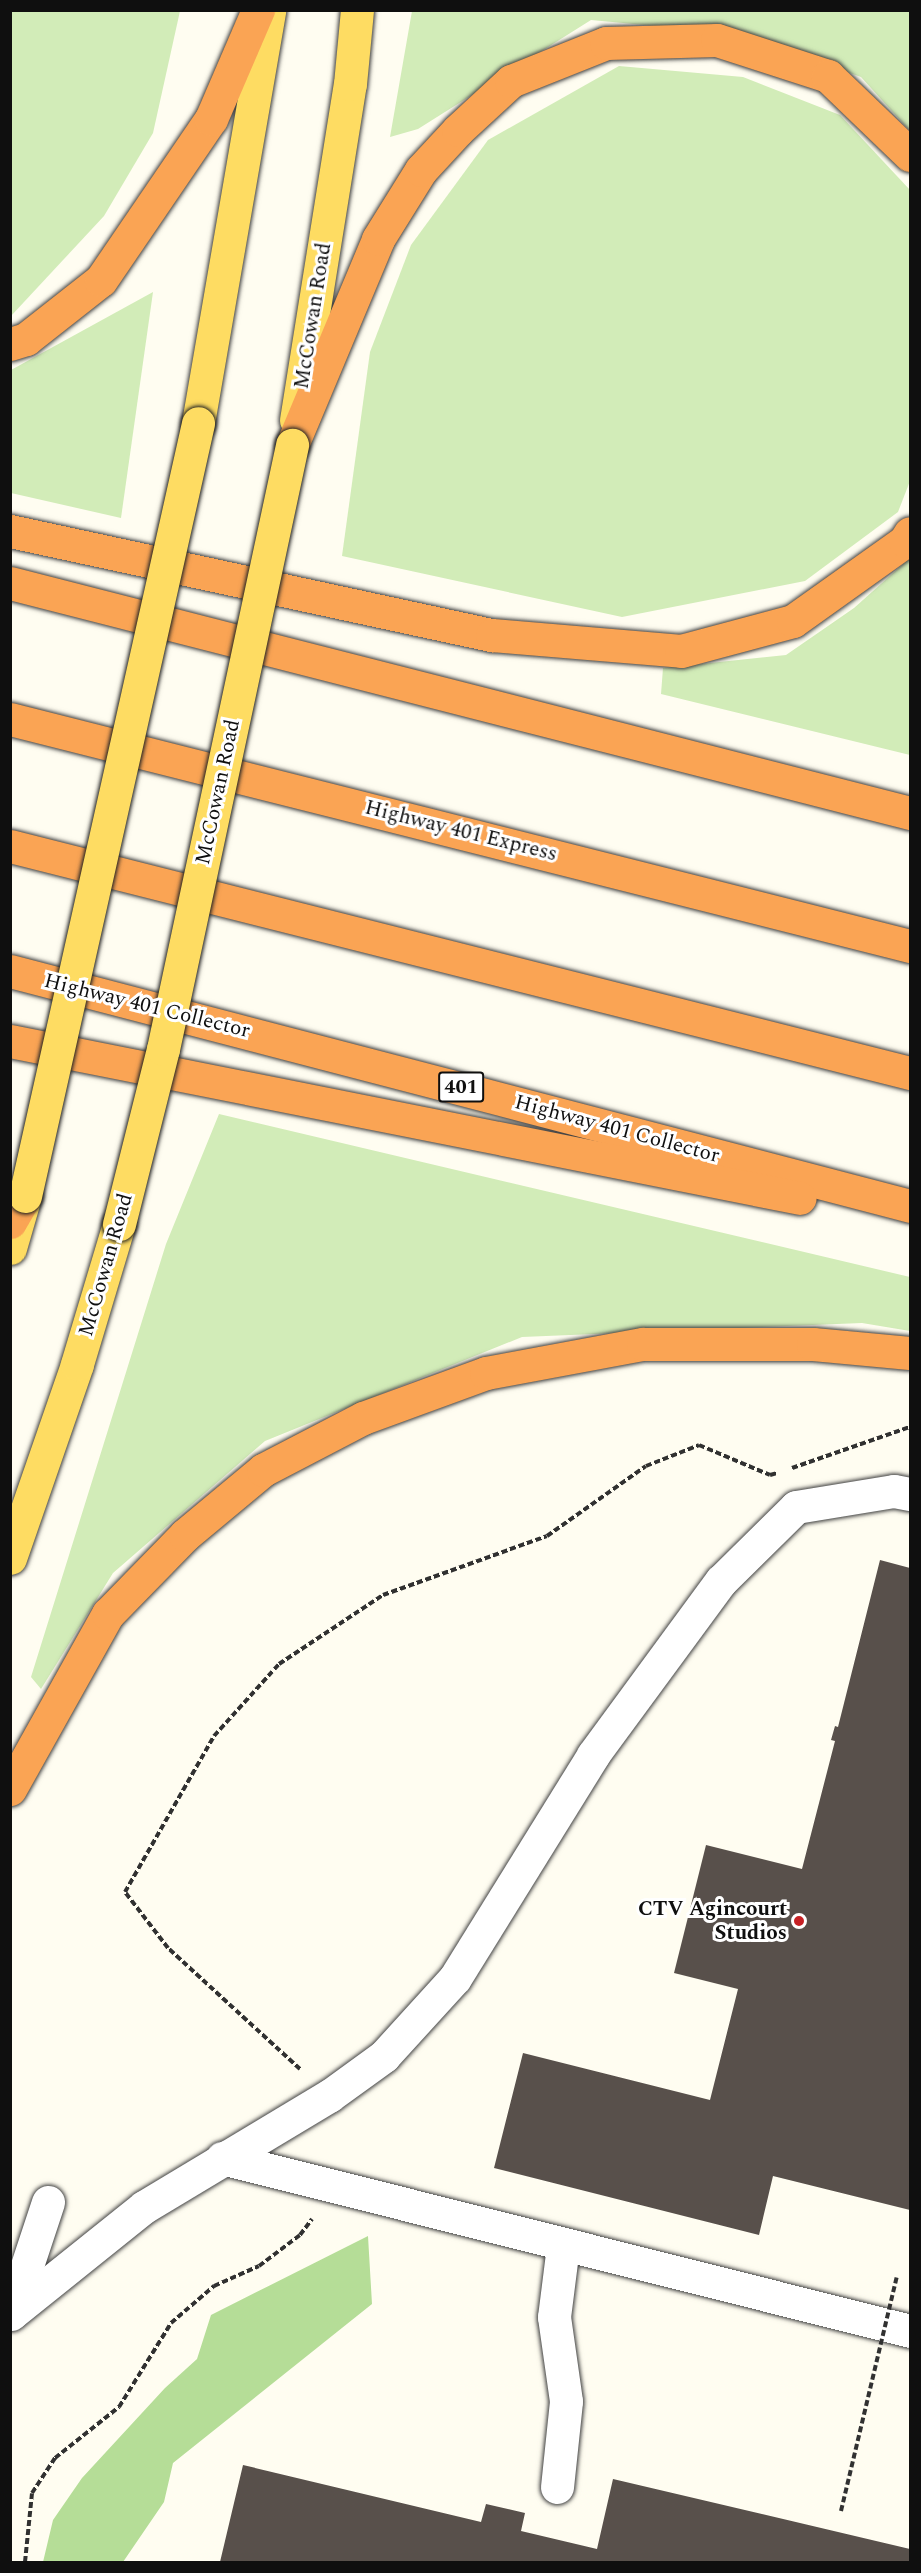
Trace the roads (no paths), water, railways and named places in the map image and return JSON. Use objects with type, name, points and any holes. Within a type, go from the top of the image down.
[{"type":"highway","points":[[10,344],[26,339],[101,280],[211,119],[258,10]]},
{"type":"highway","points":[[292,445],[378,239],[421,170],[511,81],[606,43],[717,40],[828,76],[910,155]]},
{"type":"highway","points":[[10,531],[492,635],[681,651],[793,621],[905,541],[910,533]]},
{"type":"highway","points":[[10,583],[910,813]]},
{"type":"highway","name":"Highway 401 Express","points":[[10,719],[910,946]]},
{"type":"highway","points":[[10,846],[910,1073]]},
{"type":"highway","name":"Highway 401 Collector","points":[[10,971],[910,1206]]},
{"type":"highway","points":[[10,1041],[910,1220]]},
{"type":"highway","points":[[10,1789],[108,1614],[185,1534],[263,1470],[363,1418],[486,1373],[643,1344],[813,1344],[910,1353]]},
{"type":"main road","points":[[10,1248],[198,423],[268,10]]},
{"type":"main road","name":"McCowan Road","points":[[10,1558],[77,1364],[119,1224],[163,1049],[292,445],[350,84],[357,10]]},
{"type":"street","points":[[12,2313],[144,2207],[328,2096],[384,2056],[454,1978],[593,1755],[721,1581],[796,1506],[894,1491],[910,1494]]},
{"type":"street","points":[[222,2158],[563,2246],[910,2331]]},
{"type":"street","points":[[12,2313],[48,2202]]},
{"type":"street","points":[[557,2487],[566,2401],[554,2317],[563,2246]]},
{"type":"place","name":"CTV Agincourt Studios","points":[[799,1921]]}]
